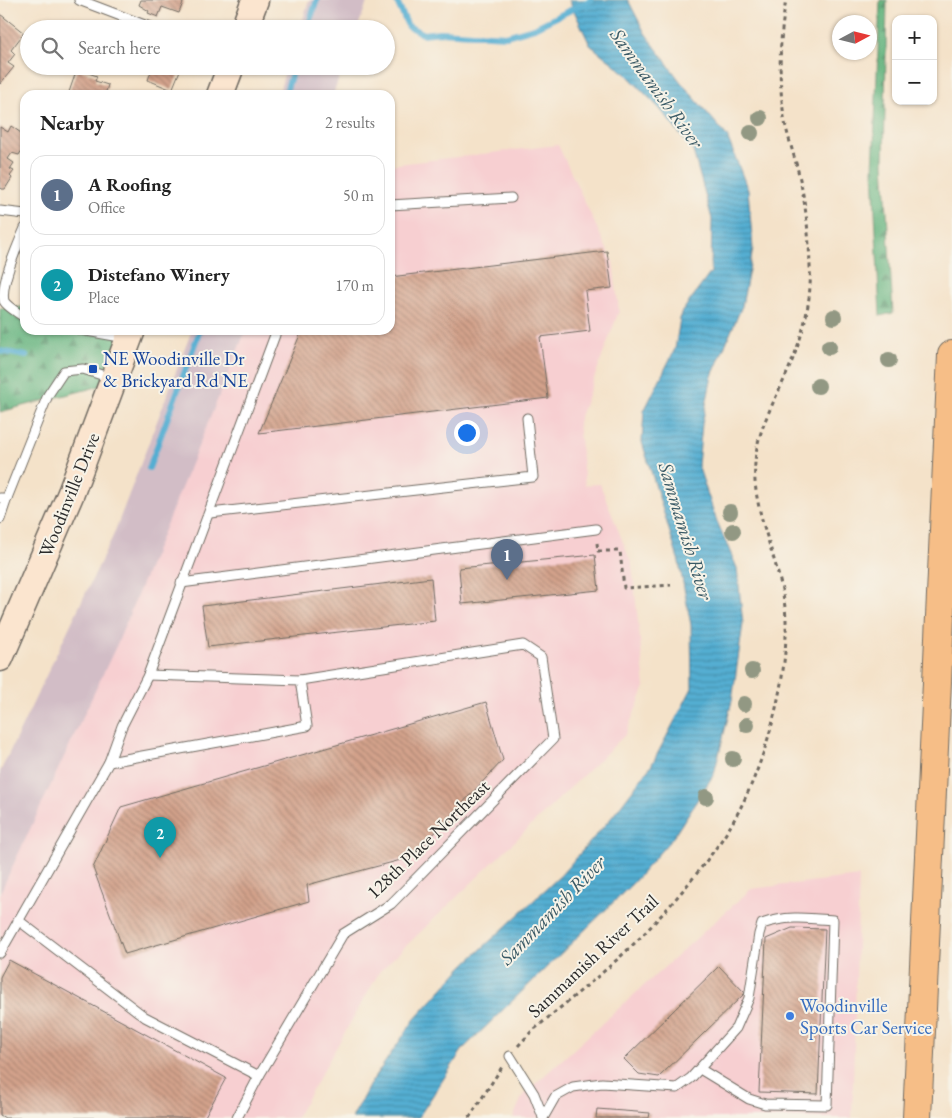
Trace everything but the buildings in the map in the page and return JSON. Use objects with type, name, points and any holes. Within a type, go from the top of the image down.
[{"type":"highway","points":[[917,1118],[952,355]]},
{"type":"main road","points":[[247,20],[255,0]]},
{"type":"main road","points":[[222,90],[227,75]]},
{"type":"main road","name":"Woodinville Drive","points":[[0,658],[71,493],[130,335]]},
{"type":"lane","points":[[79,0],[106,5],[137,20]]},
{"type":"lane","points":[[395,205],[511,198]]},
{"type":"lane","points":[[0,211],[20,213]]},
{"type":"lane","points":[[20,239],[6,269],[1,291],[4,302],[20,314]]},
{"type":"lane","points":[[0,953],[108,762],[122,726],[148,675],[275,335]]},
{"type":"lane","points":[[0,519],[4,498],[48,395],[64,371],[83,369],[114,379]]},
{"type":"lane","points":[[210,513],[533,476],[527,418]]},
{"type":"lane","points":[[182,583],[596,530]]},
{"type":"lane","name":"128th Place Northeast","points":[[237,1118],[258,1076],[343,934],[390,904],[553,739],[541,657],[523,645],[300,680]]},
{"type":"lane","points":[[108,762],[307,726],[300,680],[148,675]]},
{"type":"lane","points":[[543,1118],[555,1097],[573,1087],[602,1083],[677,1088],[700,1069],[736,1028],[749,998],[762,924],[775,919],[791,917],[833,920],[827,1105],[765,1104],[749,1099],[700,1069]]},
{"type":"lane","points":[[18,920],[145,1017],[258,1076]]},
{"type":"lane","points":[[510,1056],[534,1094],[543,1118]]},
{"type":"path","name":"Sammamish River Trail","points":[[468,1118],[510,1056],[530,1033],[653,924],[724,836],[750,785],[772,723],[784,666],[786,620],[774,555],[756,493],[754,465],[761,431],[800,339],[806,318],[811,270],[807,212],[783,111],[781,94],[780,66],[786,0]]},
{"type":"path","points":[[596,530],[598,551],[620,551],[624,588],[671,585]]},
{"type":"shaded area","points":[[309,0],[368,0],[360,20],[303,20]]},
{"type":"shaded area","points":[[284,75],[340,75],[335,90],[280,90]]},
{"type":"shaded area","points":[[558,145],[613,262],[619,311],[578,422],[585,485],[600,484],[632,565],[645,687],[625,735],[380,971],[296,1118],[0,1118],[0,817],[209,335],[395,335],[395,164]]},
{"type":"shaded area","points":[[190,335],[244,335],[118,642],[0,893],[0,772],[113,536]]},
{"type":"shaded area","points":[[859,876],[852,1118],[513,1118],[523,1095],[751,889]]},
{"type":"green space","points":[[880,0],[887,0],[884,163],[893,313],[880,316],[873,170]]},
{"type":"green space","points":[[20,307],[20,335],[130,335],[112,383],[0,412],[0,308]]},
{"type":"water","name":"Sammamish River","points":[[569,0],[628,0],[645,33],[680,81],[727,136],[748,190],[753,249],[742,306],[712,376],[702,424],[698,465],[716,519],[737,568],[743,624],[732,701],[714,774],[674,836],[632,884],[463,1049],[418,1118],[352,1118],[370,1084],[414,1020],[463,966],[561,875],[612,817],[651,766],[692,688],[691,625],[679,562],[642,442],[644,411],[675,349],[681,313],[711,272],[712,219],[693,151],[660,109],[625,73],[590,45]]},
{"type":"waterway","points":[[310,20],[317,0]]},
{"type":"waterway","points":[[396,0],[408,26],[423,34],[440,32],[506,36],[534,28],[591,0]]},
{"type":"waterway","points":[[287,90],[291,75]]},
{"type":"waterway","points":[[149,468],[198,335]]},
{"type":"waterway","points":[[0,351],[26,356]]},
{"type":"place","name":"NE Woodinville Dr & Brickyard Rd NE","points":[[93,369]]},
{"type":"place","name":"A Roofing","points":[[507,580]]},
{"type":"place","name":"Distefano Winery","points":[[160,858]]},
{"type":"place","name":"Woodinville Sports Car Service","points":[[790,1016]]}]
